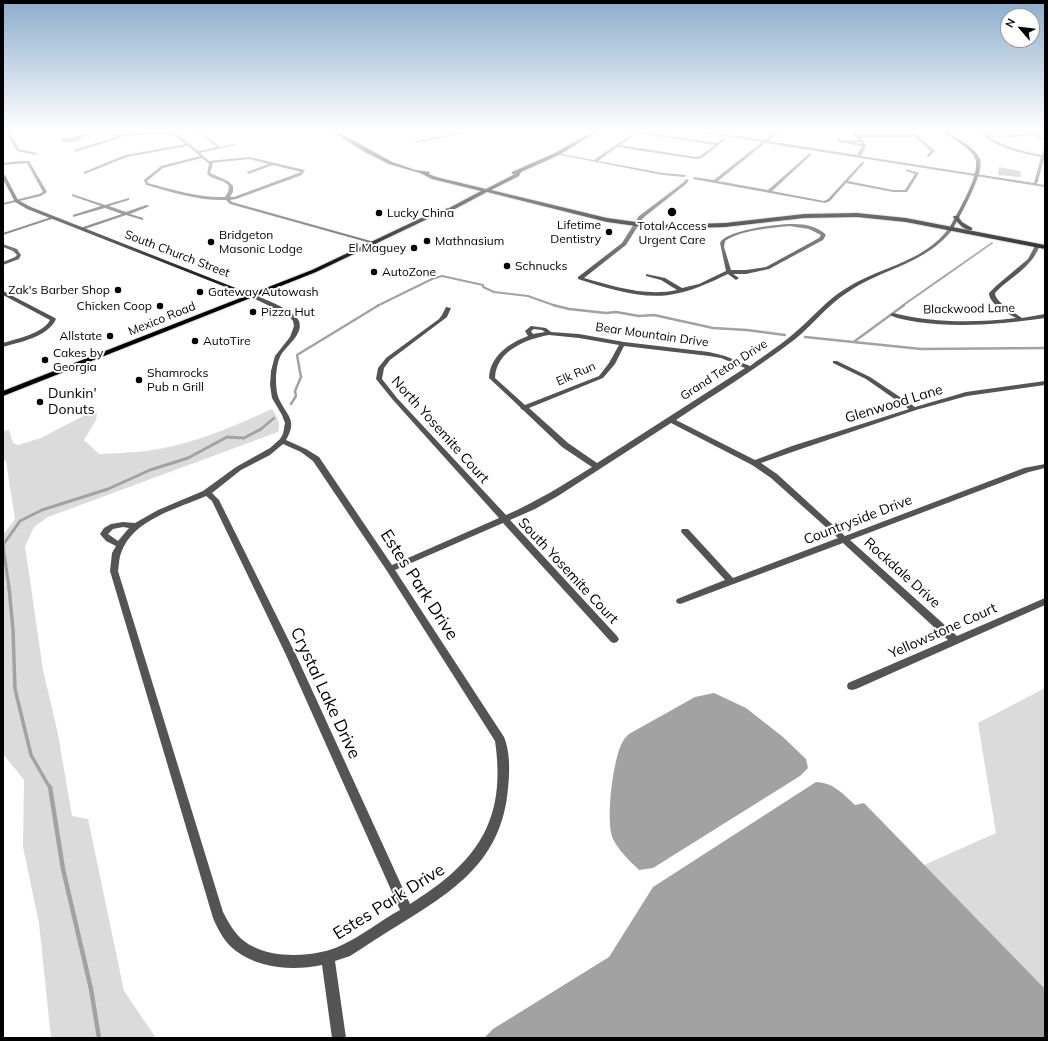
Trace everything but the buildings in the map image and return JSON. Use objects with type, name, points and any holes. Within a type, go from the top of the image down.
[{"type":"main road","points":[[440,180],[479,189],[486,188]]},
{"type":"main road","points":[[457,180],[608,220],[638,223]]},
{"type":"main road","name":"Mexico Road","points":[[3,394],[336,262],[438,212],[451,209],[500,180]]},
{"type":"main road","name":"Mexico Road","points":[[486,188],[494,187],[508,180]]},
{"type":"main road","points":[[494,187],[658,227],[714,226],[804,216],[839,215],[894,219],[1045,247]]},
{"type":"main road","name":"Mexico Road","points":[[438,212],[442,207],[479,189]]},
{"type":"main road","points":[[956,217],[960,223],[981,234]]},
{"type":"street","points":[[5,180],[16,201]]},
{"type":"street","points":[[3,204],[40,195],[46,192],[39,180]]},
{"type":"street","points":[[147,180],[145,181],[147,184],[198,198],[209,199],[235,198],[283,180]]},
{"type":"street","points":[[221,180],[232,187],[228,199]]},
{"type":"street","points":[[685,180],[685,183],[641,217],[624,244],[580,278],[614,288],[647,293],[680,293],[704,284],[728,272],[746,272],[767,268],[824,236],[817,231],[794,225],[732,234],[724,239],[721,244],[728,266],[728,272]]},
{"type":"street","points":[[702,180],[825,202],[829,200],[847,180]]},
{"type":"street","points":[[769,192],[782,180]]},
{"type":"street","points":[[845,182],[893,191],[906,191],[913,180]]},
{"type":"street","name":"Grand Teton Drive","points":[[390,569],[538,504],[750,368],[787,342],[832,300],[845,290],[859,282],[928,251],[940,242],[950,229],[974,180]]},
{"type":"street","points":[[999,180],[1045,186]]},
{"type":"street","points":[[1034,185],[1036,180]]},
{"type":"street","points":[[73,195],[141,219]]},
{"type":"street","points":[[75,216],[128,199]]},
{"type":"street","points":[[228,199],[231,203],[237,205],[376,243]]},
{"type":"street","name":"South Church Street","points":[[16,201],[53,218],[253,296],[290,314],[296,319],[298,324],[297,329],[278,355],[275,362],[274,391],[277,402],[286,414],[289,422],[288,428],[281,441]]},
{"type":"street","points":[[82,229],[148,206]]},
{"type":"street","points":[[3,234],[53,218]]},
{"type":"street","points":[[3,245],[15,250],[19,255],[17,258],[3,264]]},
{"type":"street","points":[[1020,319],[996,302],[992,297],[992,293],[1029,263],[1035,255],[1038,245]]},
{"type":"street","points":[[728,272],[736,278]]},
{"type":"street","points":[[648,275],[663,279],[680,293]]},
{"type":"street","points":[[3,293],[53,319],[51,325],[32,335],[3,345]]},
{"type":"street","name":"North Yosemite Court","points":[[448,308],[445,316],[441,320],[385,362],[379,372],[379,379],[395,399],[503,519]]},
{"type":"street","name":"Blackwood Lane","points":[[893,315],[915,321],[932,322],[1020,319],[1045,316]]},
{"type":"street","name":"Bear Mountain Drive","points":[[531,337],[529,329],[533,326],[544,329],[549,334]]},
{"type":"street","name":"Bear Mountain Drive","points":[[596,467],[565,445],[492,378],[492,367],[497,359],[510,348],[531,337],[563,333],[622,344],[709,354],[723,357],[750,368]]},
{"type":"street","name":"Elk Run","points":[[523,408],[601,377],[612,364],[622,344]]},
{"type":"street","points":[[835,362],[868,378],[914,409]]},
{"type":"street","name":"Glenwood Lane","points":[[755,463],[795,448],[914,409],[966,394],[1045,384]]},
{"type":"street","name":"Rockdale Drive","points":[[671,420],[755,463],[774,476],[956,641]]},
{"type":"street","name":"Estes Park Drive","points":[[281,441],[304,450],[316,459],[390,569],[500,740],[504,756],[505,777],[503,798],[496,822],[475,859],[458,877],[446,887],[346,950],[328,957],[306,961],[262,957],[241,947],[227,932],[217,914],[114,571],[114,561],[119,544],[136,526],[166,509],[207,492],[242,466],[268,452],[281,441]]},
{"type":"street","name":"Countryside Drive","points":[[680,601],[1027,470],[1045,466]]},
{"type":"street","name":"Crystal Lake Drive","points":[[207,492],[215,500],[291,655],[407,912]]},
{"type":"street","name":"South Yosemite Court","points":[[503,519],[614,639]]},
{"type":"street","points":[[119,544],[110,542],[104,534],[106,530],[118,525],[136,526]]},
{"type":"street","points":[[685,531],[732,582]]},
{"type":"street","name":"Yellowstone Court","points":[[852,686],[1045,601]]},
{"type":"street","points":[[328,957],[339,1038]]},
{"type":"shaded area","points":[[272,409],[278,420],[278,432],[48,517],[34,527],[25,546],[43,670],[58,734],[72,816],[88,819],[124,991],[156,1038],[51,1038],[39,923],[23,847],[24,780],[3,754],[3,535],[15,519],[6,461],[3,459],[3,431],[9,430],[13,443],[18,445],[41,438],[89,413],[97,413],[96,420],[84,440],[99,454],[136,452],[155,450],[186,443],[211,435]]},
{"type":"shaded area","points":[[1045,688],[1045,989],[924,865],[996,833],[978,723]]},
{"type":"shaded area","points":[[714,693],[746,708],[783,737],[806,759],[808,768],[800,776],[653,868],[639,870],[618,848],[611,831],[611,790],[619,749],[623,740],[629,734],[695,697]]},
{"type":"shaded area","points":[[816,782],[828,784],[842,793],[855,805],[864,803],[1045,989],[1045,1038],[484,1038],[493,1029],[609,957],[653,887]]},
{"type":"waterway","points":[[902,306],[992,243]]},
{"type":"waterway","points":[[379,305],[432,279],[442,276],[483,285],[483,287],[494,292],[528,296],[554,305]]},
{"type":"waterway","points":[[291,404],[296,396],[295,391],[301,377],[297,355],[379,305]]},
{"type":"waterway","points":[[554,305],[569,309],[606,313],[616,312],[639,316],[654,315],[713,328],[747,330],[785,335]]},
{"type":"waterway","points":[[855,341],[904,305]]},
{"type":"waterway","points":[[805,337],[921,349],[1045,348]]},
{"type":"waterway","points":[[260,430],[274,418]]},
{"type":"waterway","points":[[9,588],[3,545],[20,521],[42,510],[108,489],[150,470],[188,458],[227,437],[244,438],[261,429]]},
{"type":"waterway","points":[[9,587],[13,630],[15,689],[31,755],[50,788]]},
{"type":"waterway","points":[[50,787],[63,869],[91,989],[99,1038]]},
{"type":"place","name":"Total Access Urgent Care","points":[[672,212]]},
{"type":"place","name":"Lucky China","points":[[379,213]]},
{"type":"place","name":"Lifetime Dentistry","points":[[609,232]]},
{"type":"place","name":"Mathnasium","points":[[427,241]]},
{"type":"place","name":"Bridgeton Masonic Lodge","points":[[211,242]]},
{"type":"place","name":"El Maguey","points":[[414,248]]},
{"type":"place","name":"Schnucks","points":[[507,266]]},
{"type":"place","name":"AutoZone","points":[[374,272]]},
{"type":"place","name":"Zak's Barber Shop","points":[[118,290]]},
{"type":"place","name":"Gateway Autowash","points":[[200,292]]},
{"type":"place","name":"Chicken Coop","points":[[160,306]]},
{"type":"place","name":"Pizza Hut","points":[[253,312]]},
{"type":"place","name":"Allstate","points":[[110,336]]},
{"type":"place","name":"AutoTire","points":[[195,341]]},
{"type":"place","name":"Cakes by Georgia","points":[[45,360]]},
{"type":"place","name":"Shamrocks Pub n Grill","points":[[139,380]]},
{"type":"place","name":"Dunkin' Donuts","points":[[40,402]]}]
